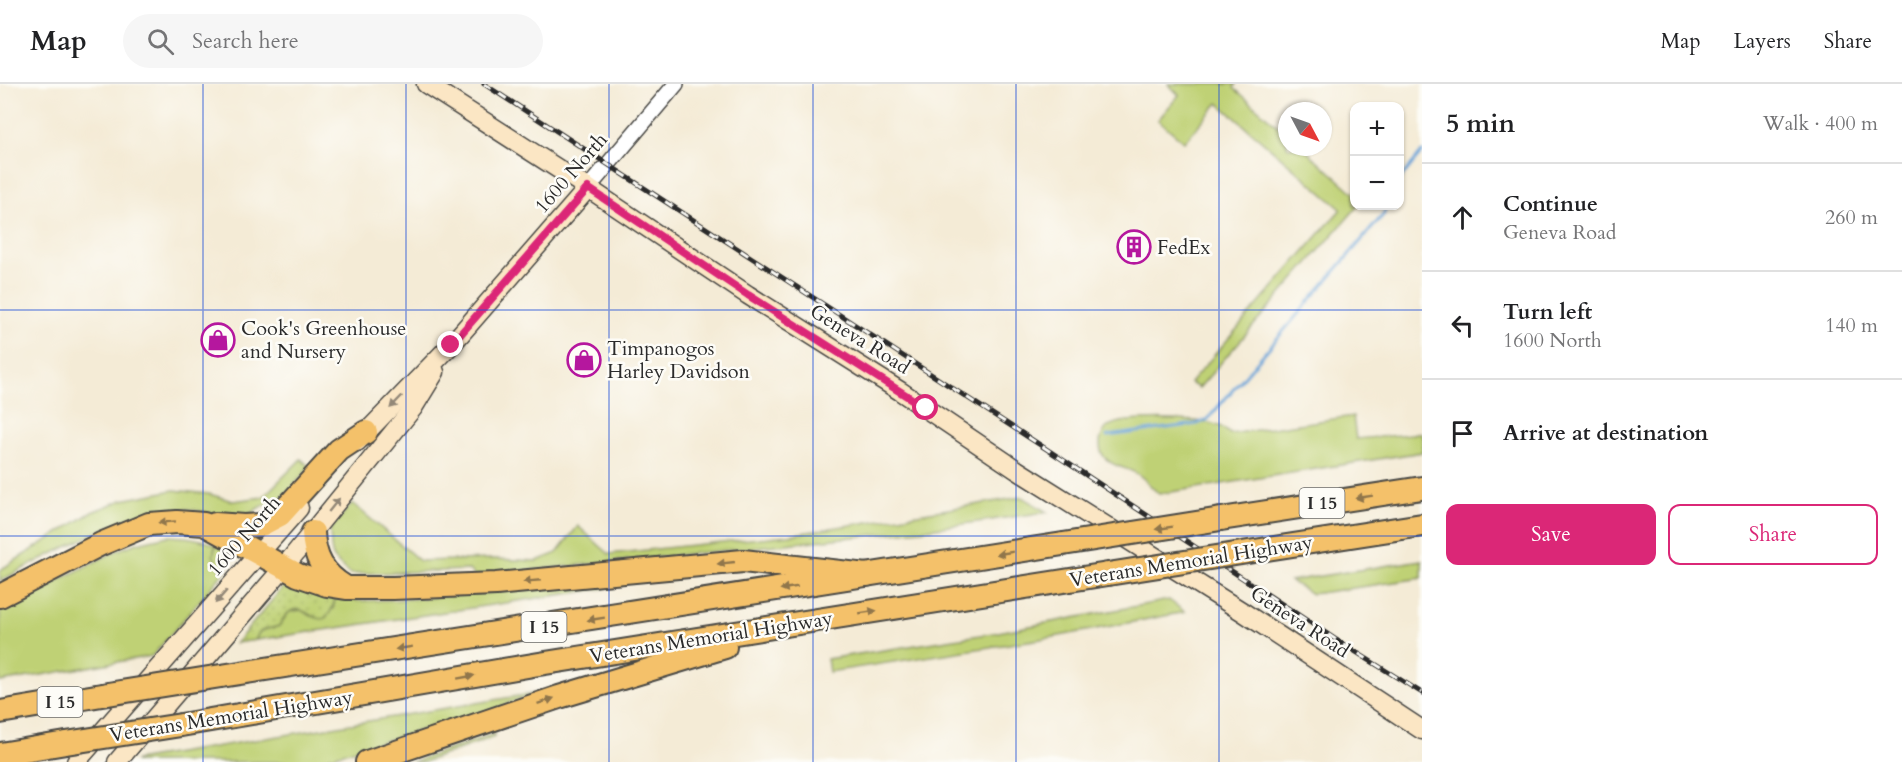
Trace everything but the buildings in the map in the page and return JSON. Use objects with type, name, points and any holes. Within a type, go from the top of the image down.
[{"type":"highway","points":[[0,596],[101,544],[149,524],[177,522],[261,525],[280,515],[339,450],[366,432]]},
{"type":"highway","name":"Veterans Memorial Highway","points":[[0,712],[1422,488]]},
{"type":"highway","points":[[204,524],[312,581],[346,588],[496,584],[743,561],[867,575]]},
{"type":"highway","name":"Veterans Memorial Highway","points":[[0,753],[71,752],[181,725],[539,664],[1422,525]]},
{"type":"highway","points":[[313,532],[314,550],[318,561],[334,581],[346,588]]},
{"type":"highway","points":[[367,762],[559,697],[810,622]]},
{"type":"main road","name":"Geneva Road","points":[[426,84],[588,188],[748,295],[900,391],[1017,470],[1243,612],[1422,730]]},
{"type":"main road","name":"1600 North","points":[[71,752],[260,553],[366,432],[451,345],[588,188]]},
{"type":"main road","name":"1600 North","points":[[117,762],[284,567],[413,408],[451,345]]},
{"type":"street","name":"1600 North","points":[[588,188],[676,84]]},
{"type":"green space","points":[[1168,84],[1236,84],[1234,88],[1278,126],[1278,155],[1218,103],[1184,142],[1158,120],[1179,95]]},
{"type":"green space","points":[[1280,156],[1312,156],[1350,189],[1350,210],[1355,210],[1199,388],[1190,383],[1341,209]]},
{"type":"green space","points":[[1353,416],[1356,439],[1422,433],[1422,452],[1159,494],[1139,475],[1107,460],[1100,448],[1101,437],[1109,426],[1130,421],[1197,421],[1210,423],[1230,434]]},
{"type":"green space","points":[[301,459],[310,467],[278,503],[258,508],[244,522],[207,512],[185,509],[143,514],[104,529],[0,581],[0,570],[92,512],[122,500],[174,490],[209,494],[233,501],[263,497]]},
{"type":"green space","points":[[1022,497],[1047,512],[921,530],[475,576],[469,570],[350,574],[332,555],[330,530],[352,503],[420,561],[494,559],[537,561],[557,553],[578,526],[609,554],[789,535]]},
{"type":"green space","points":[[168,536],[193,538],[216,545],[214,556],[223,574],[152,656],[0,682],[0,610],[118,550]]},
{"type":"green space","points":[[216,545],[226,551],[231,559],[223,574],[213,555]]},
{"type":"green space","points":[[1422,560],[1422,578],[1312,594],[1290,581]]},
{"type":"green space","points":[[291,582],[307,591],[335,599],[326,617],[321,619],[304,611],[291,611],[279,626],[262,631],[256,640],[236,643],[284,586],[291,585]]},
{"type":"green space","points":[[605,583],[606,588],[256,640],[262,631],[279,626],[289,612],[301,610],[310,616],[333,609],[335,599],[361,601],[413,599]]},
{"type":"green space","points":[[1169,600],[1185,612],[1054,637],[829,672],[827,659],[993,633]]},
{"type":"green space","points":[[536,693],[480,714],[312,762],[135,762],[136,760]]},
{"type":"green space","points":[[494,734],[494,737],[424,762],[412,762]]},
{"type":"waterway","points":[[1404,174],[1422,152]]},
{"type":"waterway","points":[[1107,436],[1197,424],[1207,420],[1384,214],[1385,210]]},
{"type":"railway","points":[[484,84],[1335,639],[1422,693]]},
{"type":"place","name":"FedEx","points":[[1134,247]]},
{"type":"place","name":"Cook's Greenhouse and Nursery","points":[[218,340]]},
{"type":"place","name":"Timpanogos Harley Davidson","points":[[584,360]]},
{"type":"route","points":[[451,345],[588,188],[748,295],[926,408]]}]
